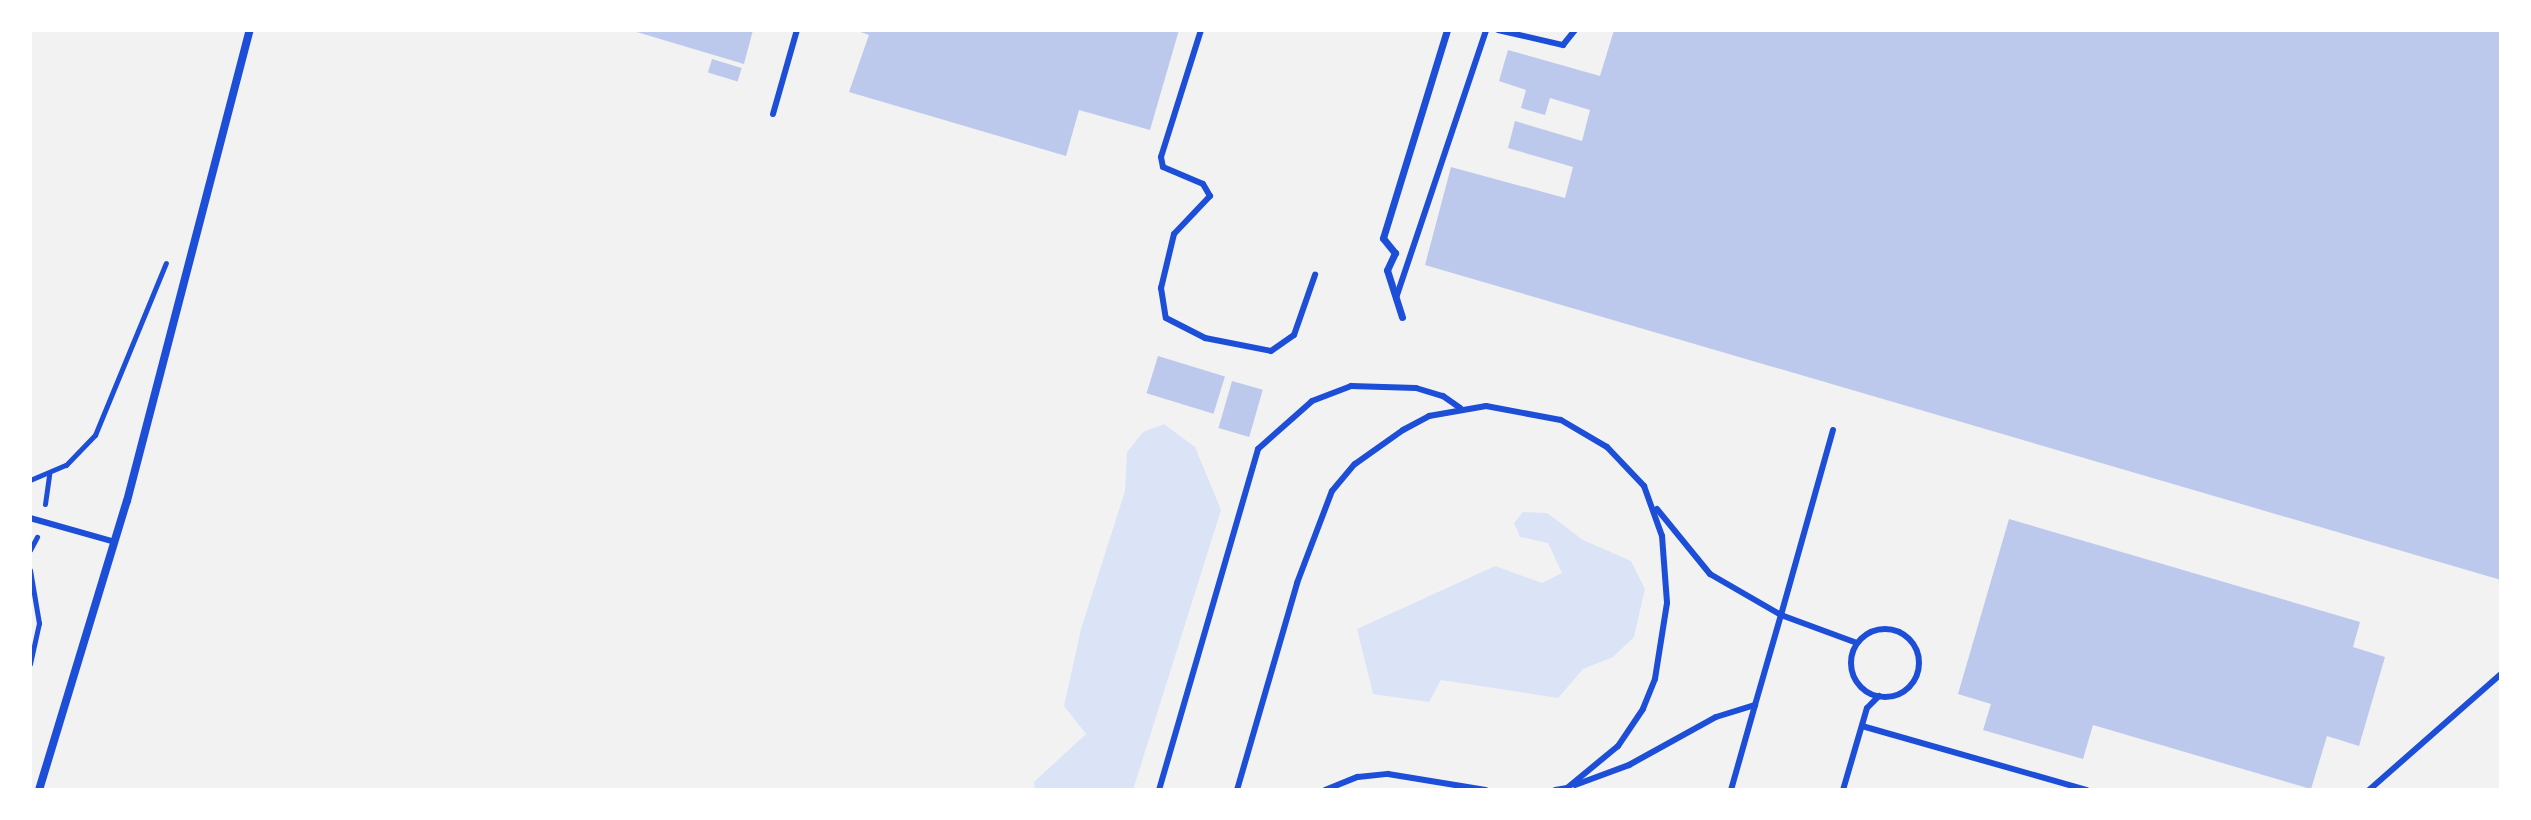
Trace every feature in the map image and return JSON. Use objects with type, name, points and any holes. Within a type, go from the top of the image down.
[{"type":"street","points":[[1402,317],[1387,270],[1395,253],[1383,238],[1447,30]]},
{"type":"street","points":[[39,790],[115,542],[250,32]]},
{"type":"lane","points":[[773,114],[797,30]]},
{"type":"lane","points":[[1201,30],[1161,157],[1163,167],[1203,184],[1210,196],[1174,234],[1161,288],[1166,318],[1205,338],[1256,352],[1286,345],[1302,317],[1315,275]]},
{"type":"lane","points":[[1396,298],[1486,30]]},
{"type":"lane","points":[[1498,30],[1563,45],[1575,30]]},
{"type":"lane","points":[[1159,790],[1258,449],[1312,401],[1351,386],[1416,388],[1443,396],[1460,408]]},
{"type":"lane","points":[[1237,790],[1297,583],[1332,491],[1376,446],[1429,416],[1460,408],[1512,408],[1561,420],[1627,465],[1655,507],[1710,574],[1781,615],[1857,643]]},
{"type":"lane","points":[[1731,790],[1833,430]]},
{"type":"lane","points":[[1567,788],[1633,728],[1655,679],[1667,603],[1666,564],[1655,507]]},
{"type":"lane","points":[[30,518],[115,542]]},
{"type":"lane","points":[[1843,790],[1867,708],[1879,696],[1908,688],[1916,677],[1918,654],[1896,630],[1875,630],[1857,643],[1852,668],[1856,679],[1879,696]]},
{"type":"lane","points":[[2369,790],[2501,674]]},
{"type":"lane","points":[[1555,790],[1629,765],[1716,717],[1755,705]]},
{"type":"lane","points":[[1862,726],[2087,790]]},
{"type":"lane","points":[[1325,790],[1358,777],[1388,774],[1486,790]]},
{"type":"path","points":[[30,480],[66,465],[95,435],[172,248]]},
{"type":"path","points":[[30,570],[39,623],[30,664]]},
{"type":"shaded area","points":[[1164,424],[1195,447],[1221,510],[1133,790],[1035,790],[1034,782],[1086,734],[1064,706],[1081,629],[1125,491],[1127,452],[1143,432]]},
{"type":"shaded area","points":[[1523,512],[1547,513],[1583,540],[1631,561],[1645,589],[1634,637],[1613,657],[1583,669],[1558,698],[1441,680],[1429,702],[1373,694],[1357,629],[1495,566],[1542,583],[1562,573],[1548,543],[1520,537],[1514,523]]},
{"type":"building","points":[[630,30],[753,30],[744,64]]},
{"type":"building","points":[[855,30],[1179,30],[1150,130],[1079,110],[1066,156],[849,92],[869,35]]},
{"type":"building","points":[[1614,30],[2501,30],[2501,580],[1425,265],[1451,167],[1565,198],[1573,167],[1508,148],[1515,121],[1582,141],[1590,110],[1550,98],[1545,115],[1521,108],[1526,90],[1499,81],[1508,50],[1600,76]]},
{"type":"building","points":[[712,59],[742,68],[738,81],[708,72]]},
{"type":"building","points":[[1158,356],[1225,376],[1214,414],[1147,393]]},
{"type":"building","points":[[1232,381],[1263,390],[1249,437],[1218,428]]},
{"type":"building","points":[[2009,519],[2360,622],[2353,647],[2385,657],[2359,746],[2327,736],[2311,789],[2093,725],[2083,759],[1983,730],[1991,704],[1958,694]]}]
